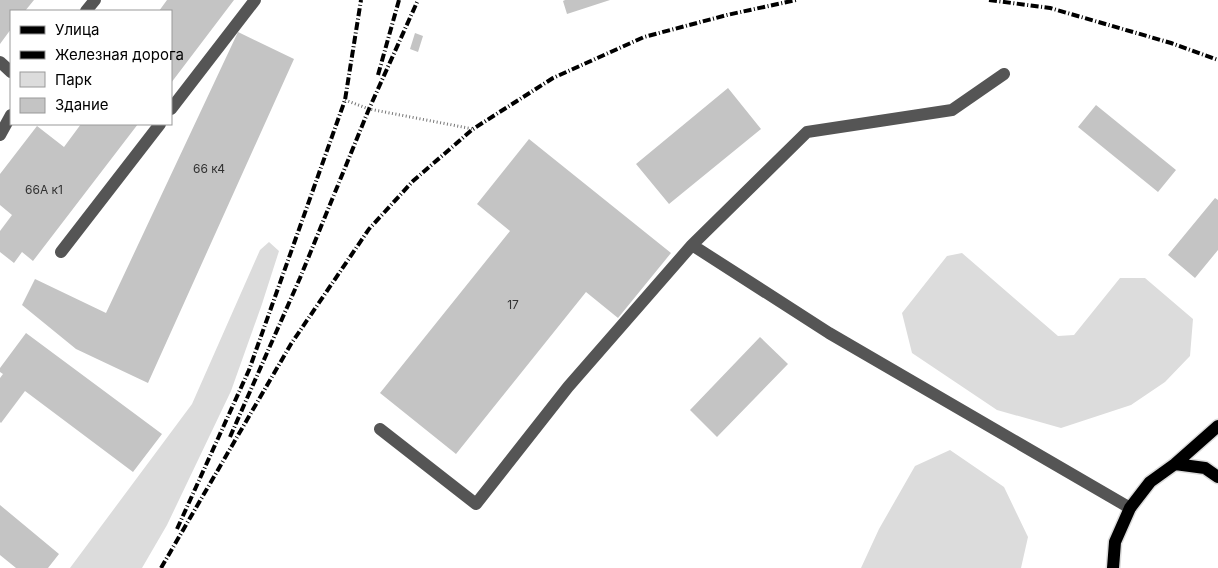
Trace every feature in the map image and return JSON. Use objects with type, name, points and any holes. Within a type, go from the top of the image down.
[{"type":"main road","points":[[1113,568],[1115,542],[1130,508],[1150,482],[1175,464],[1218,426]]},
{"type":"main road","points":[[1175,464],[1205,468],[1218,476]]},
{"type":"lane","points":[[172,108],[255,0]]},
{"type":"lane","points":[[0,62],[10,71]]},
{"type":"lane","points":[[380,429],[476,504],[568,387],[692,245],[807,132],[952,110],[1004,74]]},
{"type":"lane","points":[[0,135],[10,118]]},
{"type":"lane","points":[[61,252],[159,125]]},
{"type":"lane","points":[[692,245],[829,333],[1130,508]]},
{"type":"path","points":[[345,100],[369,108],[473,129]]},
{"type":"green space","points":[[269,242],[279,251],[231,391],[167,525],[142,568],[70,568],[192,404],[260,250]]},
{"type":"green space","points":[[962,253],[1058,336],[1074,335],[1120,278],[1145,278],[1193,319],[1190,356],[1165,382],[1131,405],[1061,428],[997,410],[912,353],[902,313],[947,256]]},
{"type":"green space","points":[[950,450],[1004,487],[1028,537],[1021,568],[861,568],[879,529],[915,466]]},
{"type":"building","points":[[0,0],[34,0],[26,10],[10,10],[10,30],[0,44]]},
{"type":"building","points":[[167,0],[234,0],[172,82],[172,10],[160,10]]},
{"type":"building","points":[[610,0],[567,14],[563,1]]},
{"type":"building","points":[[238,32],[294,59],[148,383],[76,349],[22,305],[35,279],[106,313]]},
{"type":"building","points":[[415,33],[423,36],[418,52],[410,49]]},
{"type":"building","points":[[728,88],[761,129],[669,204],[636,164]]},
{"type":"building","points":[[1096,105],[1176,170],[1158,192],[1078,127]]},
{"type":"building","points":[[80,125],[137,125],[33,261],[22,252],[14,263],[0,252],[0,231],[12,215],[0,205],[0,174],[37,126],[64,147]]},
{"type":"building","points":[[529,139],[671,253],[618,318],[586,292],[456,454],[380,393],[510,231],[477,204]]},
{"type":"building","points":[[1215,198],[1218,200],[1218,250],[1195,278],[1168,255]]},
{"type":"building","points":[[26,333],[162,434],[133,472],[25,391],[0,422],[0,378],[3,374],[0,372],[0,368]]},
{"type":"building","points":[[760,337],[788,364],[717,437],[690,410]]},
{"type":"building","points":[[0,505],[59,554],[48,568],[16,568],[0,555]]},
{"type":"railway","points":[[177,529],[249,370],[345,100],[361,0]]},
{"type":"railway","points":[[378,75],[399,0]]},
{"type":"railway","points":[[230,437],[300,278],[369,109],[418,0]]},
{"type":"railway","points":[[161,568],[291,344],[369,229],[413,181],[473,129],[553,78],[644,37],[727,15],[796,0]]},
{"type":"railway","points":[[989,0],[1050,8],[1171,43],[1218,60]]}]
